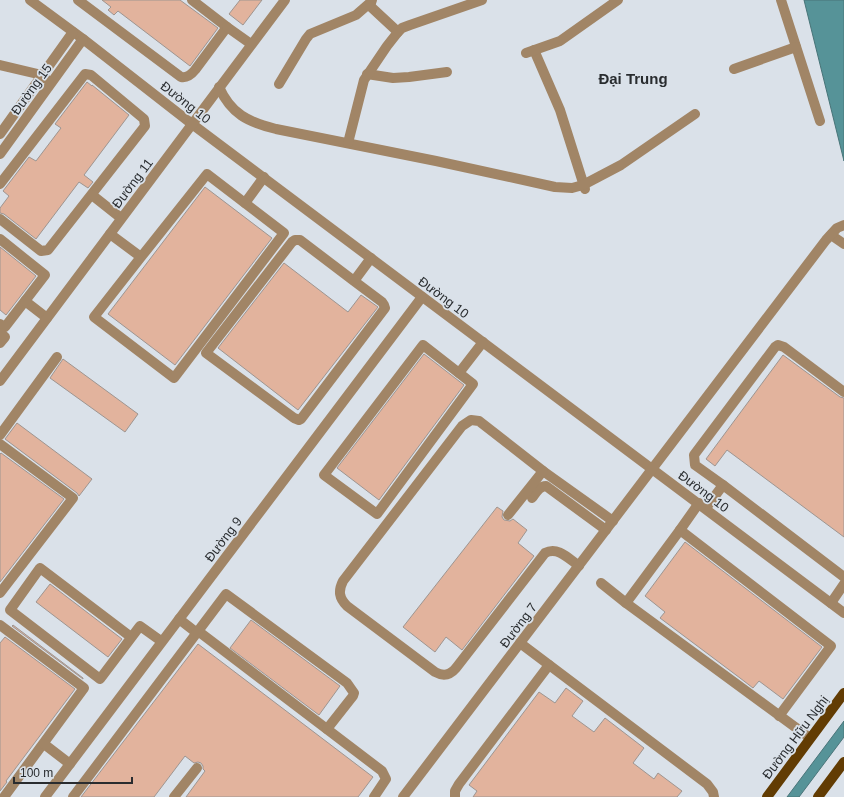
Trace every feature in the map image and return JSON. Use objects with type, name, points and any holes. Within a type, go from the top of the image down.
[{"type":"main road","name":"Đường Hữu Nghị","points":[[767,797],[844,693]]},
{"type":"main road","points":[[818,797],[844,762]]},
{"type":"street","name":"Đường 10","points":[[30,0],[83,39],[192,124],[653,468],[844,613]]},
{"type":"street","points":[[78,0],[181,76],[188,76],[192,74],[227,27]]},
{"type":"street","points":[[192,0],[252,44]]},
{"type":"street","name":"Đường 11","points":[[0,381],[285,0]]},
{"type":"street","points":[[348,143],[364,80],[398,32],[402,28],[482,0]]},
{"type":"street","points":[[584,187],[560,110],[530,52],[560,41],[618,0]]},
{"type":"street","points":[[781,0],[820,121]]},
{"type":"street","points":[[372,1],[370,6],[398,32]]},
{"type":"street","points":[[279,84],[310,34],[356,15],[372,1]]},
{"type":"street","name":"Đường 15","points":[[0,134],[73,32]]},
{"type":"street","name":"Đường 15","points":[[0,154],[83,39]]},
{"type":"street","points":[[734,69],[796,47]]},
{"type":"street","points":[[0,65],[42,75],[52,84]]},
{"type":"street","points":[[367,74],[404,78],[447,72]]},
{"type":"street","points":[[0,184],[85,74],[89,74],[144,119],[146,123],[146,126],[48,250],[41,251],[0,219]]},
{"type":"street","points":[[219,87],[233,109],[240,116],[255,124],[555,187],[572,188],[584,187],[621,165],[695,114]]},
{"type":"street","points":[[207,174],[284,233],[174,378],[94,318],[141,257],[207,174]]},
{"type":"street","points":[[245,203],[264,177]]},
{"type":"street","points":[[92,195],[121,218]]},
{"type":"street","name":"Đường 7","points":[[403,797],[831,235],[837,228],[844,225]]},
{"type":"street","points":[[110,234],[141,257]]},
{"type":"street","points":[[831,235],[844,244]]},
{"type":"street","points":[[0,239],[45,275],[5,327],[0,324]]},
{"type":"street","points":[[295,240],[300,240],[354,281],[382,302],[385,308],[301,420],[294,418],[206,353],[295,240]]},
{"type":"street","points":[[354,281],[371,258]]},
{"type":"street","name":"Đường 9","points":[[45,797],[422,297]]},
{"type":"street","points":[[25,301],[47,318]]},
{"type":"street","points":[[0,333],[5,337],[0,343]]},
{"type":"street","points":[[459,373],[483,342]]},
{"type":"street","points":[[423,345],[459,373],[474,384],[378,514],[324,475],[423,345]]},
{"type":"street","points":[[844,392],[784,347],[778,345],[694,456],[695,465],[844,577]]},
{"type":"street","points":[[0,435],[57,357]]},
{"type":"street","points":[[579,566],[559,551],[549,551],[545,553],[456,668],[446,675],[440,675],[435,672],[347,606],[340,597],[339,591],[343,581],[462,426],[471,420],[479,422],[543,471],[613,521]]},
{"type":"street","points":[[0,444],[73,498],[0,593]]},
{"type":"street","points":[[508,515],[543,471]]},
{"type":"street","points":[[626,603],[680,530],[723,485]]},
{"type":"street","points":[[532,498],[540,488],[546,486],[606,530]]},
{"type":"street","points":[[680,530],[831,646],[779,716]]},
{"type":"street","points":[[131,637],[40,568],[10,610],[100,679],[140,626],[162,642]]},
{"type":"street","points":[[601,583],[810,738]]},
{"type":"street","points":[[831,603],[844,584]]},
{"type":"street","points":[[73,797],[226,594],[347,683],[354,693],[327,729]]},
{"type":"street","points":[[179,619],[382,771],[386,779],[374,797]]},
{"type":"street","points":[[0,625],[84,688],[4,797]]},
{"type":"street","points":[[520,643],[707,784],[713,792],[714,797]]},
{"type":"street","points":[[455,797],[455,791],[459,784],[549,665]]},
{"type":"street","points":[[44,744],[70,764]]},
{"type":"street","points":[[174,797],[197,768]]},
{"type":"water","points":[[804,0],[844,0],[844,161],[805,4]]},
{"type":"water","points":[[844,721],[844,737],[799,797],[787,797]]},
{"type":"building","points":[[102,0],[180,0],[218,28],[190,66],[118,11],[114,15],[108,10],[111,7]]},
{"type":"building","points":[[240,0],[262,0],[243,25],[229,14]]},
{"type":"building","points":[[87,82],[129,115],[84,175],[93,182],[88,188],[79,182],[36,239],[4,214],[0,213],[0,208],[9,196],[3,191],[29,157],[36,161],[61,128],[55,124]]},
{"type":"building","points":[[205,187],[272,238],[175,365],[108,314]]},
{"type":"building","points":[[0,247],[36,276],[6,315],[0,310]]},
{"type":"building","points":[[284,263],[348,312],[361,295],[378,307],[298,410],[218,348]]},
{"type":"building","points":[[424,354],[464,385],[379,500],[337,468]]},
{"type":"building","points":[[783,355],[840,397],[844,398],[844,537],[727,450],[715,466],[706,459]]},
{"type":"building","points":[[63,359],[138,414],[125,432],[50,378]]},
{"type":"building","points":[[17,423],[92,479],[79,496],[5,439]]},
{"type":"building","points":[[1,453],[64,499],[0,582],[0,454]]},
{"type":"building","points":[[497,507],[503,511],[502,517],[504,520],[510,521],[513,519],[527,530],[518,543],[534,556],[462,650],[446,637],[435,652],[403,627]]},
{"type":"building","points":[[685,542],[822,647],[783,699],[759,681],[753,688],[660,618],[665,612],[645,596]]},
{"type":"building","points":[[50,584],[122,639],[108,657],[36,602]]},
{"type":"building","points":[[251,620],[340,686],[319,715],[230,648]]},
{"type":"building","points":[[13,625],[83,678],[83,679],[12,626]]},
{"type":"building","points":[[5,637],[75,689],[0,791],[0,643]]},
{"type":"building","points":[[198,644],[373,777],[358,797],[186,797],[205,771],[201,763],[194,763],[185,756],[154,797],[81,797]]},
{"type":"building","points":[[566,688],[583,701],[572,716],[594,732],[605,718],[644,748],[633,763],[654,779],[658,773],[682,791],[677,797],[473,797],[477,791],[469,785],[539,692],[555,703]]},
{"type":"district","name":"Đại Trung","points":[[633,79]]}]
